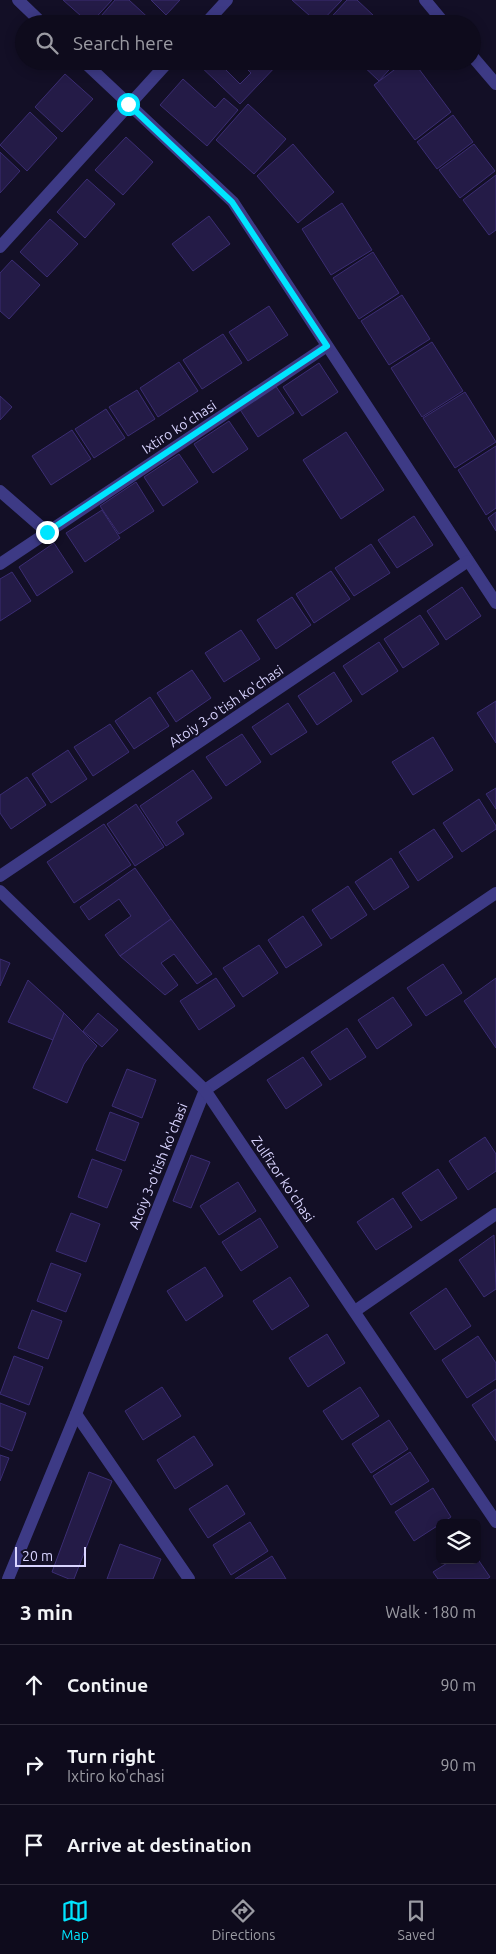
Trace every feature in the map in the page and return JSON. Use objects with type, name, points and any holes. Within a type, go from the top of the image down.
[{"type":"street","points":[[18,0],[34,15]]},
{"type":"street","points":[[213,15],[227,0]]},
{"type":"street","points":[[425,0],[438,15]]},
{"type":"street","points":[[481,66],[496,84]]},
{"type":"street","points":[[92,70],[232,202],[496,603]]},
{"type":"street","points":[[0,247],[160,70]]},
{"type":"street","name":"Ixtiro ko'chasi","points":[[0,564],[327,346]]},
{"type":"street","points":[[0,491],[47,532]]},
{"type":"street","name":"Atoiy 3-o'tish ko'chasi","points":[[0,876],[468,561]]},
{"type":"street","name":"Zulfizor ko'chasi","points":[[0,891],[205,1090],[496,1522]]},
{"type":"street","points":[[205,1090],[496,893]]},
{"type":"street","name":"Atoiy 3-o'tish ko'chasi","points":[[8,1579],[205,1090]]},
{"type":"street","points":[[355,1311],[496,1214]]},
{"type":"street","points":[[76,1414],[190,1579]]},
{"type":"building","points":[[63,0],[112,0],[98,15],[80,15]]},
{"type":"building","points":[[115,0],[129,0],[145,15],[102,15]]},
{"type":"building","points":[[151,0],[180,0],[166,15]]},
{"type":"building","points":[[292,0],[342,0],[328,15],[309,15]]},
{"type":"building","points":[[347,0],[357,0],[373,15],[333,15]]},
{"type":"building","points":[[204,70],[226,70],[240,84],[251,73],[248,70],[272,70],[240,104]]},
{"type":"building","points":[[367,70],[389,70],[379,81]]},
{"type":"building","points":[[394,70],[420,70],[451,112],[415,140],[374,85]]},
{"type":"building","points":[[65,74],[93,99],[62,132],[35,107]]},
{"type":"building","points":[[183,79],[215,108],[224,98],[238,110],[207,146],[160,105]]},
{"type":"building","points":[[248,104],[286,139],[254,174],[216,140]]},
{"type":"building","points":[[30,112],[57,138],[27,171],[0,145]]},
{"type":"building","points":[[453,115],[473,142],[437,169],[417,142]]},
{"type":"building","points":[[126,137],[153,162],[123,195],[95,170]]},
{"type":"building","points":[[293,144],[334,192],[298,223],[257,176]]},
{"type":"building","points":[[474,144],[495,171],[460,198],[439,170]]},
{"type":"building","points":[[0,152],[20,171],[0,193]]},
{"type":"building","points":[[496,175],[496,230],[489,235],[463,200]]},
{"type":"building","points":[[87,179],[115,204],[85,238],[57,212]]},
{"type":"building","points":[[342,203],[372,250],[331,275],[302,229]]},
{"type":"building","points":[[209,216],[230,244],[193,271],[172,244]]},
{"type":"building","points":[[50,219],[78,244],[47,277],[20,252]]},
{"type":"building","points":[[373,252],[399,293],[359,319],[333,278]]},
{"type":"building","points":[[12,260],[40,285],[9,319],[0,311],[0,273]]},
{"type":"building","points":[[402,295],[430,339],[389,365],[361,321]]},
{"type":"building","points":[[269,306],[288,335],[248,361],[229,332]]},
{"type":"building","points":[[223,334],[242,363],[202,389],[183,360]]},
{"type":"building","points":[[432,342],[463,391],[422,417],[391,368]]},
{"type":"building","points":[[179,362],[198,391],[158,417],[140,388]]},
{"type":"building","points":[[319,363],[338,392],[302,416],[283,387]]},
{"type":"building","points":[[275,385],[294,413],[258,437],[239,408]]},
{"type":"building","points":[[137,390],[155,419],[128,436],[109,407]]},
{"type":"building","points":[[465,392],[496,442],[455,468],[423,418]]},
{"type":"building","points":[[0,396],[12,407],[0,420]]},
{"type":"building","points":[[106,409],[125,438],[94,458],[75,429]]},
{"type":"building","points":[[229,421],[248,449],[213,473],[194,444]]},
{"type":"building","points":[[72,430],[91,459],[51,485],[32,456]]},
{"type":"building","points":[[346,432],[384,490],[341,519],[303,460]]},
{"type":"building","points":[[496,446],[496,508],[486,515],[458,470]]},
{"type":"building","points":[[179,454],[198,482],[163,506],[144,477]]},
{"type":"building","points":[[136,482],[154,511],[119,534],[100,506]]},
{"type":"building","points":[[102,510],[120,538],[85,562],[66,533]]},
{"type":"building","points":[[496,512],[496,531],[488,518]]},
{"type":"building","points":[[414,516],[433,545],[397,568],[378,540]]},
{"type":"building","points":[[54,543],[73,572],[37,596],[19,567]]},
{"type":"building","points":[[371,544],[390,573],[354,596],[335,568]]},
{"type":"building","points":[[331,571],[350,599],[314,623],[296,594]]},
{"type":"building","points":[[12,572],[31,601],[0,621],[0,579]]},
{"type":"building","points":[[462,587],[481,616],[446,640],[427,611]]},
{"type":"building","points":[[292,597],[311,625],[276,649],[257,620]]},
{"type":"building","points":[[420,615],[439,644],[403,668],[384,639]]},
{"type":"building","points":[[241,630],[260,659],[224,682],[205,653]]},
{"type":"building","points":[[379,642],[398,671],[362,695],[343,666]]},
{"type":"building","points":[[192,670],[211,698],[176,722],[157,693]]},
{"type":"building","points":[[334,672],[352,701],[317,725],[298,696]]},
{"type":"building","points":[[150,697],[169,726],[134,749],[115,721]]},
{"type":"building","points":[[496,701],[496,743],[477,713]]},
{"type":"building","points":[[288,703],[307,732],[271,755],[252,727]]},
{"type":"building","points":[[110,724],[129,752],[93,776],[74,747]]},
{"type":"building","points":[[242,734],[261,762],[226,786],[206,757]]},
{"type":"building","points":[[433,737],[453,770],[413,795],[392,762]]},
{"type":"building","points":[[68,750],[87,779],[51,803],[32,774]]},
{"type":"building","points":[[193,770],[212,798],[176,822],[184,834],[166,846],[140,806]]},
{"type":"building","points":[[27,777],[46,805],[11,829],[0,813],[0,795]]},
{"type":"building","points":[[496,788],[496,809],[486,794]]},
{"type":"building","points":[[479,799],[496,829],[462,852],[443,823]]},
{"type":"building","points":[[136,804],[164,847],[135,866],[107,824]]},
{"type":"building","points":[[104,824],[131,865],[74,903],[47,862]]},
{"type":"building","points":[[434,829],[453,857],[418,881],[399,852]]},
{"type":"building","points":[[391,858],[409,887],[374,910],[355,882]]},
{"type":"building","points":[[135,868],[171,919],[120,956],[105,935],[131,916],[119,899],[89,920],[80,907]]},
{"type":"building","points":[[348,886],[367,915],[331,939],[312,910]]},
{"type":"building","points":[[303,916],[322,945],[286,968],[268,940]]},
{"type":"building","points":[[171,919],[212,974],[197,984],[174,954],[161,963],[178,985],[165,995],[120,956]]},
{"type":"building","points":[[259,945],[278,973],[243,997],[223,968]]},
{"type":"building","points":[[0,959],[10,963],[0,986]]},
{"type":"building","points":[[443,964],[462,993],[426,1016],[407,988]]},
{"type":"building","points":[[216,978],[235,1006],[199,1030],[180,1001]]},
{"type":"building","points":[[496,978],[496,1048],[464,1001]]},
{"type":"building","points":[[28,980],[64,1013],[53,1040],[8,1022]]},
{"type":"building","points":[[393,997],[412,1025],[377,1049],[358,1020]]},
{"type":"building","points":[[64,1013],[97,1046],[84,1064],[67,1103],[33,1088]]},
{"type":"building","points":[[98,1013],[118,1030],[102,1047],[83,1031]]},
{"type":"building","points":[[347,1028],[366,1057],[330,1080],[311,1052]]},
{"type":"building","points":[[303,1057],[322,1085],[286,1109],[267,1080]]},
{"type":"building","points":[[127,1069],[156,1080],[142,1118],[112,1106]]},
{"type":"building","points":[[110,1112],[139,1123],[125,1161],[96,1150]]},
{"type":"building","points":[[485,1137],[496,1154],[496,1171],[468,1190],[449,1161]]},
{"type":"building","points":[[191,1155],[210,1162],[191,1208],[173,1201]]},
{"type":"building","points":[[92,1159],[122,1170],[107,1208],[78,1197]]},
{"type":"building","points":[[438,1169],[457,1198],[421,1221],[402,1193]]},
{"type":"building","points":[[238,1182],[256,1211],[219,1235],[200,1206]]},
{"type":"building","points":[[393,1198],[412,1227],[376,1250],[357,1222]]},
{"type":"building","points":[[71,1213],[100,1224],[86,1262],[56,1251]]},
{"type":"building","points":[[260,1218],[278,1247],[241,1271],[222,1242]]},
{"type":"building","points":[[494,1235],[496,1289],[484,1297],[459,1260]]},
{"type":"building","points":[[51,1263],[81,1274],[66,1312],[37,1301]]},
{"type":"building","points":[[205,1267],[223,1296],[186,1321],[167,1291]]},
{"type":"building","points":[[290,1277],[309,1306],[272,1330],[253,1301]]},
{"type":"building","points":[[446,1288],[471,1326],[435,1350],[410,1313]]},
{"type":"building","points":[[32,1310],[62,1321],[48,1359],[18,1348]]},
{"type":"building","points":[[327,1334],[345,1363],[308,1387],[289,1358]]},
{"type":"building","points":[[478,1336],[496,1363],[496,1379],[467,1398],[442,1360]]},
{"type":"building","points":[[14,1356],[43,1367],[29,1405],[0,1394]]},
{"type":"building","points":[[162,1387],[181,1416],[143,1440],[125,1411]]},
{"type":"building","points":[[360,1387],[379,1416],[342,1440],[323,1411]]},
{"type":"building","points":[[496,1389],[496,1441],[472,1405]]},
{"type":"building","points":[[0,1403],[26,1413],[12,1451],[0,1446]]},
{"type":"building","points":[[389,1420],[408,1449],[371,1473],[352,1444]]},
{"type":"building","points":[[194,1436],[213,1465],[175,1489],[157,1460]]},
{"type":"building","points":[[410,1452],[429,1481],[391,1505],[373,1476]]},
{"type":"building","points":[[0,1455],[9,1458],[0,1481]]},
{"type":"building","points":[[89,1472],[112,1481],[74,1579],[69,1579],[52,1572]]},
{"type":"building","points":[[227,1485],[245,1514],[208,1538],[189,1509]]},
{"type":"building","points":[[433,1488],[451,1517],[448,1519],[436,1519],[436,1527],[414,1541],[395,1512]]},
{"type":"building","points":[[250,1522],[268,1551],[231,1575],[213,1545]]},
{"type":"building","points":[[120,1544],[161,1559],[153,1579],[107,1579]]},
{"type":"building","points":[[272,1556],[286,1579],[235,1579]]},
{"type":"building","points":[[446,1564],[481,1564],[490,1577],[487,1579],[438,1579],[433,1572]]},
{"type":"route","points":[[47,532],[327,346],[232,202],[128,104]]}]
